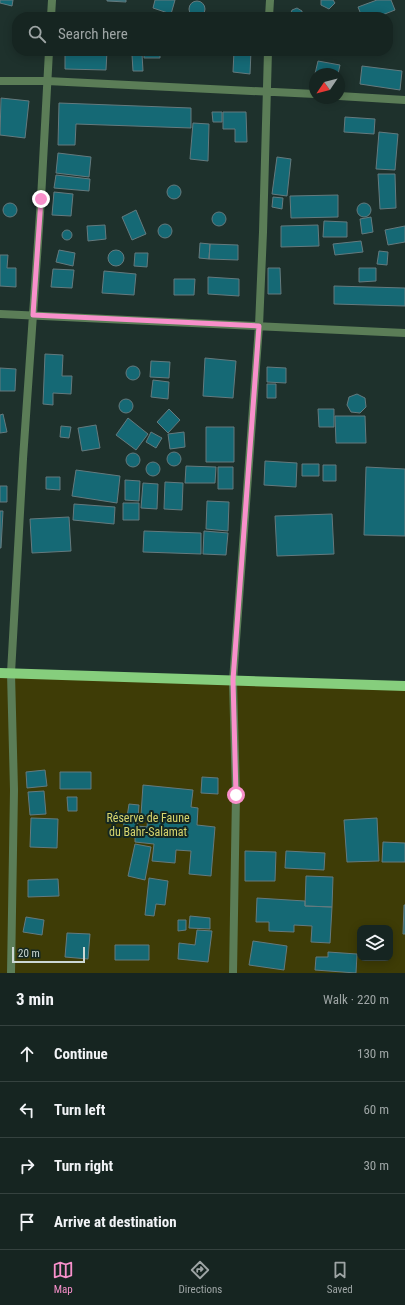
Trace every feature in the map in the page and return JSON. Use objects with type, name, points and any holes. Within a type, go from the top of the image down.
[{"type":"main road","points":[[0,673],[405,686]]},
{"type":"street","points":[[51,12],[52,0]]},
{"type":"street","points":[[269,12],[270,0]]},
{"type":"street","points":[[11,973],[14,790],[11,673],[49,56]]},
{"type":"street","points":[[233,973],[236,795],[233,680],[259,326],[268,56]]},
{"type":"street","points":[[0,81],[47,81],[309,94]]},
{"type":"street","points":[[345,96],[405,100]]},
{"type":"street","points":[[0,314],[405,333]]},
{"type":"green space","name":"Réserve de Faune du Bahr-Salamat","points":[[0,673],[405,685],[405,973],[0,973]]},
{"type":"building","points":[[0,0],[13,0],[12,6],[0,3]]},
{"type":"building","points":[[126,0],[126,2],[107,1]]},
{"type":"building","points":[[155,0],[175,0],[172,12],[165,12],[153,8]]},
{"type":"building","points":[[321,0],[333,0],[335,3],[329,9],[321,5]]},
{"type":"building","points":[[377,0],[391,0],[395,10],[390,12],[360,12],[358,7]]},
{"type":"building","points":[[197,1],[203,3],[204,12],[190,12],[189,9],[191,3]]},
{"type":"building","points":[[297,8],[302,12],[291,12]]},
{"type":"building","points":[[65,56],[107,56],[106,70],[65,69]]},
{"type":"building","points":[[132,56],[142,56],[143,71],[133,71]]},
{"type":"building","points":[[144,56],[160,56],[160,58],[144,58]]},
{"type":"building","points":[[234,56],[251,56],[250,74],[233,72]]},
{"type":"building","points":[[318,61],[340,65],[339,68],[316,68]]},
{"type":"building","points":[[362,66],[402,71],[400,90],[360,84]]},
{"type":"building","points":[[1,98],[29,101],[25,138],[0,135]]},
{"type":"building","points":[[59,103],[191,108],[191,128],[76,124],[75,145],[58,145]]},
{"type":"building","points":[[212,112],[222,112],[222,122],[213,122]]},
{"type":"building","points":[[223,112],[246,112],[247,142],[235,142],[235,129],[223,129]]},
{"type":"building","points":[[345,117],[375,119],[374,134],[344,132]]},
{"type":"building","points":[[193,123],[209,124],[208,161],[190,159]]},
{"type":"building","points":[[379,132],[398,134],[395,170],[376,169]]},
{"type":"building","points":[[58,153],[91,157],[89,177],[56,173]]},
{"type":"building","points":[[277,157],[291,159],[287,196],[272,194]]},
{"type":"building","points":[[378,174],[395,174],[396,208],[380,209]]},
{"type":"building","points":[[56,175],[90,179],[89,191],[54,188]]},
{"type":"building","points":[[174,185],[179,187],[181,192],[179,197],[174,199],[169,197],[167,192],[169,187]]},
{"type":"building","points":[[54,192],[73,194],[71,216],[52,215]]},
{"type":"building","points":[[338,195],[338,217],[291,218],[290,196]]},
{"type":"building","points":[[273,197],[283,198],[282,209],[272,207]]},
{"type":"building","points":[[10,203],[15,205],[17,210],[15,215],[10,217],[5,215],[3,210],[5,205]]},
{"type":"building","points":[[364,203],[369,205],[371,210],[369,215],[364,217],[359,215],[357,210],[359,205]]},
{"type":"building","points":[[136,210],[146,234],[132,240],[122,217]]},
{"type":"building","points":[[219,212],[224,214],[226,219],[224,224],[219,226],[214,224],[212,219],[214,214]]},
{"type":"building","points":[[371,217],[373,232],[362,234],[360,219]]},
{"type":"building","points":[[324,221],[347,222],[347,237],[323,237]]},
{"type":"building","points":[[165,224],[170,226],[172,231],[170,236],[165,238],[160,236],[158,231],[160,226]]},
{"type":"building","points":[[105,225],[106,239],[88,241],[87,226]]},
{"type":"building","points":[[318,225],[319,246],[281,247],[281,226]]},
{"type":"building","points":[[405,226],[405,242],[388,245],[385,230]]},
{"type":"building","points":[[67,230],[72,235],[67,240],[62,235]]},
{"type":"building","points":[[361,241],[363,252],[335,255],[333,244]]},
{"type":"building","points":[[200,243],[210,244],[209,259],[199,258]]},
{"type":"building","points":[[210,244],[238,245],[238,260],[209,259]]},
{"type":"building","points":[[59,250],[75,253],[73,266],[56,262]]},
{"type":"building","points":[[113,250],[119,250],[124,255],[122,264],[119,266],[113,266],[108,261],[108,255]]},
{"type":"building","points":[[379,251],[388,252],[387,265],[377,264]]},
{"type":"building","points":[[135,253],[148,253],[147,267],[134,266]]},
{"type":"building","points":[[0,255],[8,255],[7,268],[16,268],[16,287],[0,286]]},
{"type":"building","points":[[268,268],[280,268],[281,294],[268,294]]},
{"type":"building","points":[[359,268],[376,268],[376,281],[359,282]]},
{"type":"building","points":[[53,269],[74,270],[72,288],[51,287]]},
{"type":"building","points":[[104,271],[136,274],[134,295],[102,293]]},
{"type":"building","points":[[208,277],[239,279],[239,296],[208,294]]},
{"type":"building","points":[[174,279],[195,279],[194,295],[174,295]]},
{"type":"building","points":[[334,286],[405,288],[405,306],[334,304]]},
{"type":"building","points":[[45,354],[63,355],[62,376],[72,376],[71,394],[53,393],[53,405],[43,404]]},
{"type":"building","points":[[205,358],[236,361],[233,398],[203,396]]},
{"type":"building","points":[[151,361],[170,362],[169,378],[150,377]]},
{"type":"building","points":[[133,366],[138,368],[140,373],[138,378],[133,380],[128,378],[126,373],[128,368]]},
{"type":"building","points":[[267,367],[286,368],[286,383],[267,382]]},
{"type":"building","points":[[0,368],[16,369],[15,391],[0,391]]},
{"type":"building","points":[[153,380],[169,382],[168,399],[151,397]]},
{"type":"building","points":[[267,384],[276,384],[276,398],[267,398]]},
{"type":"building","points":[[357,394],[365,398],[366,407],[360,413],[351,412],[347,405],[349,397]]},
{"type":"building","points":[[126,399],[131,401],[133,406],[131,411],[126,413],[121,411],[119,406],[121,401]]},
{"type":"building","points":[[169,409],[180,420],[168,433],[157,422]]},
{"type":"building","points":[[318,409],[334,409],[334,427],[319,427]]},
{"type":"building","points":[[3,414],[7,432],[0,433],[0,415]]},
{"type":"building","points":[[335,416],[365,416],[366,443],[336,443]]},
{"type":"building","points":[[128,418],[148,434],[136,450],[116,435]]},
{"type":"building","points":[[96,425],[100,448],[82,451],[78,428]]},
{"type":"building","points":[[61,426],[71,427],[69,438],[60,437]]},
{"type":"building","points":[[206,427],[234,427],[234,462],[206,462]]},
{"type":"building","points":[[151,432],[162,438],[156,448],[146,442]]},
{"type":"building","points":[[184,432],[185,447],[170,449],[168,434]]},
{"type":"building","points":[[174,452],[179,454],[181,459],[179,464],[174,466],[169,464],[167,459],[169,454]]},
{"type":"building","points":[[133,453],[138,455],[140,460],[138,465],[133,467],[128,465],[126,460],[128,455]]},
{"type":"building","points":[[265,461],[297,463],[296,487],[264,485]]},
{"type":"building","points":[[153,462],[158,464],[160,469],[158,474],[153,476],[148,474],[146,469],[148,464]]},
{"type":"building","points":[[302,464],[319,464],[319,476],[302,476]]},
{"type":"building","points":[[323,465],[336,465],[336,481],[323,481]]},
{"type":"building","points":[[186,466],[216,467],[215,483],[185,483]]},
{"type":"building","points":[[218,467],[233,467],[233,489],[218,489]]},
{"type":"building","points":[[366,467],[405,469],[405,536],[364,535]]},
{"type":"building","points":[[76,470],[120,476],[117,503],[72,496]]},
{"type":"building","points":[[46,477],[60,477],[60,490],[46,489]]},
{"type":"building","points":[[125,480],[140,481],[139,501],[125,500]]},
{"type":"building","points":[[165,482],[183,483],[182,510],[164,509]]},
{"type":"building","points":[[143,483],[158,484],[157,509],[141,508]]},
{"type":"building","points":[[0,486],[7,486],[7,502],[0,502]]},
{"type":"building","points":[[207,501],[229,502],[228,531],[206,529]]},
{"type":"building","points":[[123,503],[139,503],[139,520],[123,520]]},
{"type":"building","points":[[74,504],[115,507],[114,524],[73,520]]},
{"type":"building","points":[[0,511],[3,511],[1,548],[0,548]]},
{"type":"building","points":[[332,514],[334,554],[277,556],[275,516]]},
{"type":"building","points":[[69,517],[71,551],[32,553],[30,519]]},
{"type":"building","points":[[144,531],[201,533],[201,554],[143,552]]},
{"type":"building","points":[[204,531],[228,533],[226,555],[203,554]]},
{"type":"building","points":[[45,770],[47,786],[27,788],[26,772]]},
{"type":"building","points":[[60,772],[91,772],[91,789],[60,789]]},
{"type":"building","points":[[202,777],[218,778],[218,794],[201,793]]},
{"type":"building","points":[[143,785],[193,790],[191,807],[198,808],[197,825],[215,827],[211,876],[189,874],[191,851],[176,850],[175,863],[152,861],[154,844],[135,842],[135,837],[123,836],[124,821],[138,822],[137,826],[147,827],[148,816],[141,815]]},
{"type":"building","points":[[44,791],[46,814],[30,815],[28,792]]},
{"type":"building","points":[[67,797],[77,797],[77,811],[68,811]]},
{"type":"building","points":[[129,804],[139,805],[138,819],[127,817]]},
{"type":"building","points":[[31,818],[58,819],[57,848],[30,847]]},
{"type":"building","points":[[377,818],[379,861],[347,862],[344,820]]},
{"type":"building","points":[[383,842],[405,843],[405,862],[382,862]]},
{"type":"building","points":[[135,844],[151,847],[145,880],[128,876]]},
{"type":"building","points":[[245,851],[276,852],[275,881],[245,881]]},
{"type":"building","points":[[286,851],[325,853],[324,870],[285,868]]},
{"type":"building","points":[[306,876],[333,877],[332,907],[305,906]]},
{"type":"building","points":[[149,878],[168,881],[165,905],[156,904],[154,916],[145,915]]},
{"type":"building","points":[[58,879],[59,896],[28,897],[28,880]]},
{"type":"building","points":[[257,898],[305,901],[305,906],[332,907],[330,943],[311,942],[312,926],[294,925],[294,932],[269,931],[269,922],[256,922]]},
{"type":"building","points":[[404,905],[405,934],[403,934]]},
{"type":"building","points":[[190,916],[210,918],[210,929],[189,928]]},
{"type":"building","points":[[26,917],[44,920],[42,935],[23,932]]},
{"type":"building","points":[[178,920],[186,920],[186,930],[178,931]]},
{"type":"building","points":[[197,930],[212,931],[208,962],[178,959],[179,943],[195,945]]},
{"type":"building","points":[[67,933],[90,934],[88,959],[65,957]]},
{"type":"building","points":[[253,941],[287,946],[284,970],[249,965]]},
{"type":"building","points":[[115,945],[149,945],[149,960],[115,960]]},
{"type":"building","points":[[328,952],[357,954],[356,973],[315,970],[316,957],[328,957]]},
{"type":"route","points":[[41,199],[33,315],[259,326],[233,680],[236,795]]}]
